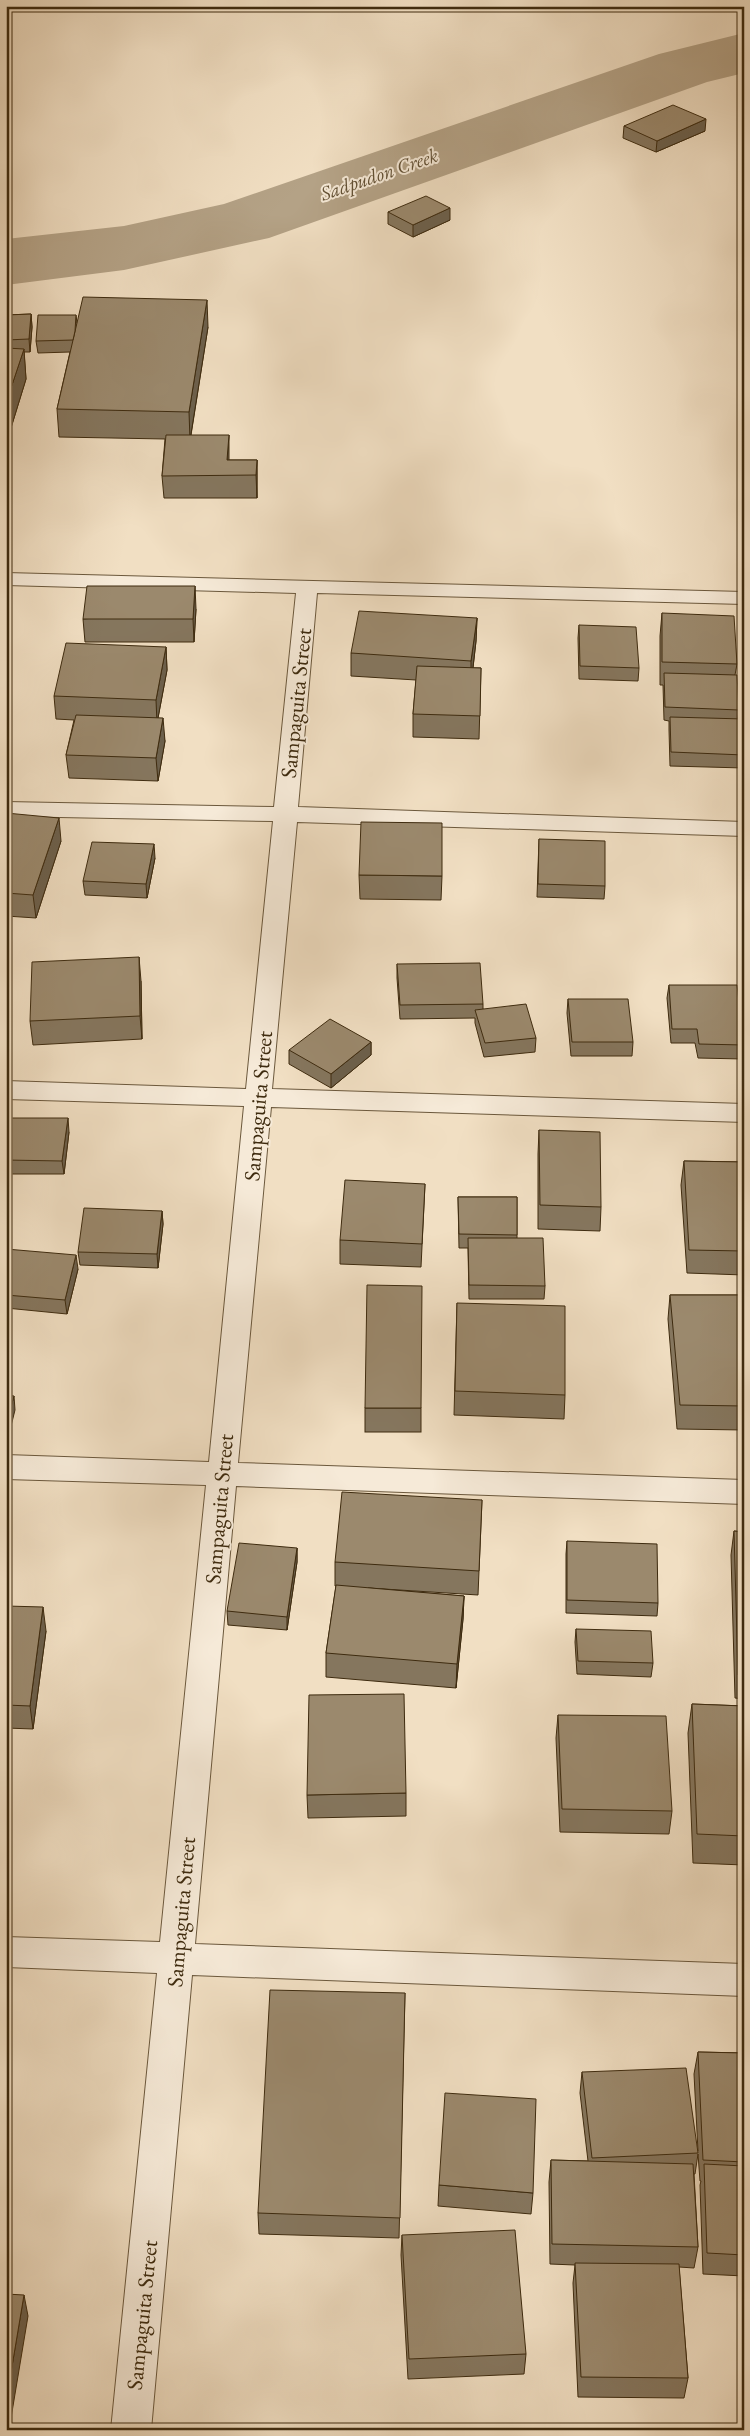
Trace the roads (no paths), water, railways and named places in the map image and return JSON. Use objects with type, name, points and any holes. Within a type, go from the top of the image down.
[{"type":"street","points":[[6,579],[744,598]]},
{"type":"street","name":"Sampaguita Street","points":[[131,2430],[307,588]]},
{"type":"street","points":[[6,809],[285,814],[744,829]]},
{"type":"street","points":[[6,1090],[744,1113]]},
{"type":"street","points":[[6,1467],[744,1492]]},
{"type":"street","points":[[6,1952],[744,1980]]},
{"type":"waterway","name":"Sadpudon Creek","points":[[6,262],[124,248],[243,222],[683,68],[744,53]]}]
